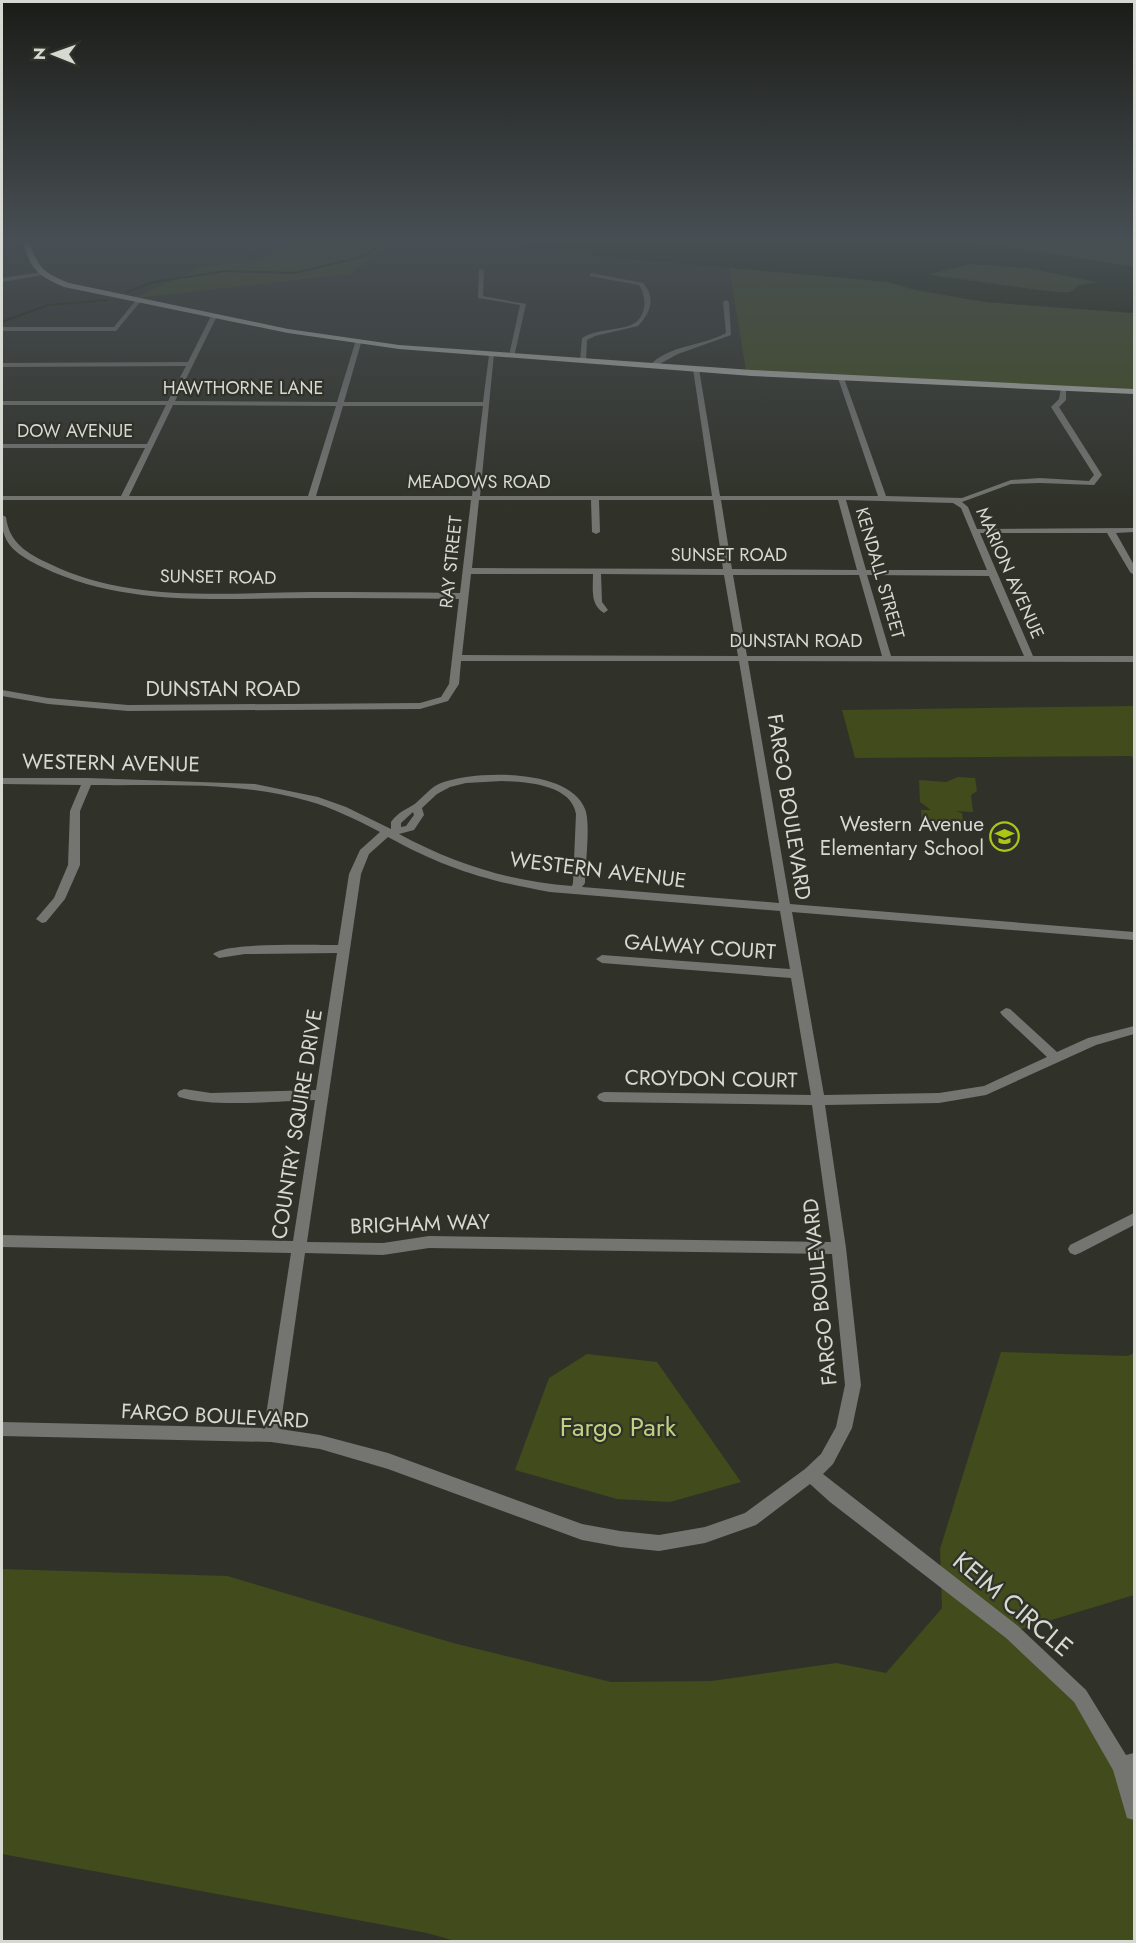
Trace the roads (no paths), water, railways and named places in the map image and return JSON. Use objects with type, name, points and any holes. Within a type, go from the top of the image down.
[{"type":"main road","points":[[287,330],[358,343],[492,355],[842,378],[1134,392]]},
{"type":"street","points":[[124,497],[207,330]]},
{"type":"street","points":[[512,356],[518,330]]},
{"type":"street","points":[[583,361],[584,339],[593,334],[614,330]]},
{"type":"street","points":[[652,366],[688,348],[723,338],[729,334],[729,330]]},
{"type":"street","points":[[310,499],[358,343]]},
{"type":"street","name":"RAY STREET","points":[[446,699],[454,684],[492,355]]},
{"type":"street","points":[[2,365],[190,364]]},
{"type":"street","name":"FARGO BOULEVARD","points":[[2,1429],[271,1436],[321,1442],[388,1461],[582,1532],[659,1543],[705,1534],[750,1519],[812,1474],[827,1459],[844,1428],[853,1385],[839,1248],[818,1100],[784,908],[696,369]]},
{"type":"street","points":[[842,378],[884,499]]},
{"type":"street","points":[[956,502],[984,495],[993,488],[1012,482],[1091,483],[1098,476],[1055,407],[1062,400],[1064,389]]},
{"type":"street","name":"HAWTHORNE LANE","points":[[2,404],[485,404]]},
{"type":"street","name":"DOW AVENUE","points":[[2,446],[148,446]]},
{"type":"street","points":[[2,510],[4,498]]},
{"type":"street","name":"MEADOWS ROAD","points":[[4,498],[716,500],[841,498],[940,499],[956,502]]},
{"type":"street","name":"KENDALL STREET","points":[[841,498],[887,658]]},
{"type":"street","points":[[595,499],[596,532]]},
{"type":"street","name":"MARION AVENUE","points":[[956,502],[964,507],[1030,659]]},
{"type":"street","name":"SUNSET ROAD","points":[[2,518],[8,539],[23,554],[45,566],[102,585],[136,591],[194,595],[464,596]]},
{"type":"street","points":[[1110,530],[1134,572]]},
{"type":"street","points":[[973,531],[1134,530]]},
{"type":"street","name":"SUNSET ROAD","points":[[466,571],[992,573]]},
{"type":"street","points":[[597,572],[598,602],[604,610]]},
{"type":"street","name":"DUNSTAN ROAD","points":[[457,658],[1134,659]]},
{"type":"street","name":"DUNSTAN ROAD","points":[[2,693],[48,701],[128,708],[420,706],[446,699]]},
{"type":"street","points":[[417,808],[430,793],[451,783],[482,778],[512,778],[552,784],[570,795],[580,809],[579,883],[575,890]]},
{"type":"street","name":"WESTERN AVENUE","points":[[2,780],[219,784],[259,788],[314,799],[346,811],[426,853],[470,870],[509,881],[575,890],[1134,936]]},
{"type":"street","points":[[42,919],[59,899],[74,865],[75,811],[88,782]]},
{"type":"street","name":"COUNTRY SQUIRE DRIVE","points":[[271,1436],[355,874],[364,852],[387,832]]},
{"type":"street","points":[[219,954],[245,950],[345,949]]},
{"type":"street","name":"GALWAY COURT","points":[[602,959],[796,975]]},
{"type":"street","points":[[1006,1012],[1056,1058]]},
{"type":"street","name":"CROYDON COURT","points":[[604,1097],[818,1100],[939,1098],[986,1090],[1092,1041],[1134,1030]]},
{"type":"street","points":[[184,1094],[211,1098],[322,1095]]},
{"type":"street","points":[[1075,1249],[1134,1219]]},
{"type":"street","name":"BRIGHAM WAY","points":[[2,1241],[383,1249],[429,1242],[839,1248]]},
{"type":"street","name":"KEIM CIRCLE","points":[[812,1474],[836,1496],[1026,1644],[1080,1696],[1128,1764],[1134,1810]]},
{"type":"place","name":"Western Avenue Elementary School","points":[[1005,836]]},
{"type":"park label","name":"Fargo Park","points":[[618,1427]]}]
